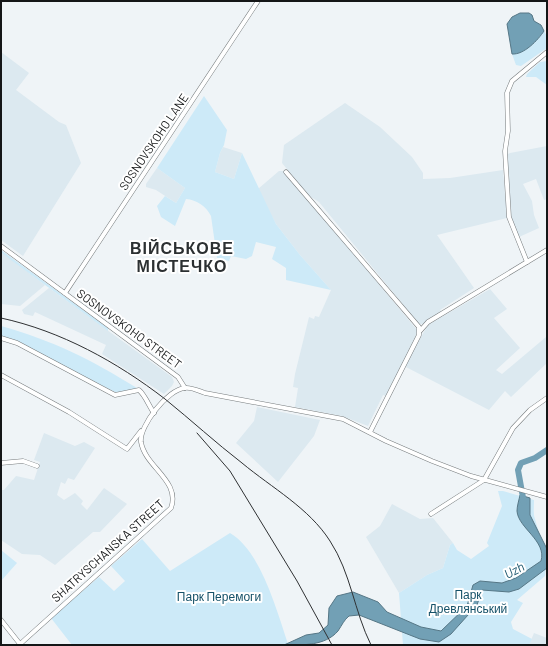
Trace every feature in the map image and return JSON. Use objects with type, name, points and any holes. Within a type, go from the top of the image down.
[{"type":"street","name":"SOSNOVSKOHO LANE","points":[[65,293],[258,1]]},
{"type":"street","points":[[527,262],[509,217],[504,151],[508,131],[507,93],[512,81],[547,52]]},
{"type":"street","points":[[286,172],[416,323],[420,331]]},
{"type":"street","name":"SOSNOVSKOHO STREET","points":[[1,246],[178,377],[185,388]]},
{"type":"street","points":[[370,432],[420,331],[428,322],[547,250]]},
{"type":"street","points":[[1,338],[18,344],[115,395],[139,390],[154,413]]},
{"type":"street","points":[[1,375],[69,412],[127,449],[164,402],[178,389],[185,388],[343,419],[432,461],[484,480],[547,497]]},
{"type":"street","points":[[431,514],[484,480],[513,428],[530,410],[547,398]]},
{"type":"street","points":[[144,427],[141,439],[144,450]]},
{"type":"street","points":[[132,443],[138,442],[144,450]]},
{"type":"street","name":"SHATRYSCHANSKA STREET","points":[[23,644],[171,508],[174,502],[173,491],[144,450]]},
{"type":"street","points":[[1,463],[23,462],[37,466]]},
{"type":"street","points":[[1,620],[23,644]]},
{"type":"shaded area","points":[[520,13],[529,13],[532,15],[534,21],[541,25],[544,31],[526,50],[517,54],[512,54],[507,24],[512,17]]},
{"type":"shaded area","points":[[1,52],[29,73],[16,90],[59,122],[66,125],[81,163],[23,256],[1,240]]},
{"type":"shaded area","points":[[345,103],[380,127],[412,157],[423,173],[423,179],[450,178],[503,170],[507,218],[437,235],[474,288],[440,310],[442,313],[424,324],[419,324],[319,202],[308,195],[282,163],[284,145]]},
{"type":"shaded area","points":[[547,146],[547,199],[544,200],[536,179],[523,184],[532,201],[534,215],[539,228],[519,237],[512,221],[506,155]]},
{"type":"shaded area","points":[[223,147],[242,153],[234,179],[215,172]]},
{"type":"shaded area","points":[[157,168],[185,188],[176,203],[156,190],[146,187],[146,184]]},
{"type":"shaded area","points":[[279,171],[283,171],[317,210],[417,330],[415,339],[386,396],[383,395],[368,426],[342,416],[295,407],[298,388],[293,387],[295,374],[309,317],[314,319],[315,316],[319,317],[331,290],[300,255],[276,224],[258,189]]},
{"type":"shaded area","points":[[1,252],[45,285],[20,306],[1,304]]},
{"type":"shaded area","points":[[49,288],[172,377],[174,382],[172,386],[164,394],[102,354],[106,345],[35,312],[33,316],[24,314],[22,310]]},
{"type":"shaded area","points":[[490,289],[507,309],[494,318],[520,348],[496,370],[502,374],[546,337],[547,363],[511,397],[505,391],[489,410],[404,366],[428,325]]},
{"type":"shaded area","points":[[257,407],[320,420],[314,436],[278,482],[236,443],[254,421]]},
{"type":"shaded area","points":[[44,433],[75,446],[84,442],[95,448],[74,480],[68,478],[65,484],[61,482],[57,495],[64,500],[75,493],[83,501],[81,504],[87,510],[104,488],[127,504],[100,532],[93,532],[55,565],[40,555],[22,554],[1,540],[1,490],[4,490],[16,476],[34,480],[40,462],[34,460]]},
{"type":"shaded area","points":[[520,495],[530,498],[530,515],[547,549],[547,568],[519,589],[509,592],[482,590],[477,605],[451,634],[439,642],[420,639],[359,615],[349,616],[338,631],[327,640],[313,644],[284,645],[306,635],[319,633],[328,625],[329,608],[337,596],[353,592],[378,602],[387,612],[421,627],[441,631],[467,606],[473,585],[480,581],[502,583],[516,578],[541,561],[542,554],[540,547],[522,523],[517,511]]},
{"type":"shaded area","points":[[392,504],[420,519],[433,518],[453,543],[450,545],[443,568],[427,575],[399,593],[366,537],[380,526]]},
{"type":"shaded area","points":[[534,633],[547,638],[547,645],[529,645]]},
{"type":"green space","points":[[544,31],[547,36],[547,48],[521,66],[516,65],[512,54],[517,54],[526,50]]},
{"type":"green space","points":[[547,61],[547,85],[536,77],[526,77],[527,74],[540,62]]},
{"type":"green space","points":[[204,96],[227,130],[224,145],[220,153],[215,172],[234,179],[242,153],[276,224],[300,255],[331,290],[286,280],[286,268],[272,259],[276,247],[256,242],[252,256],[246,259],[231,256],[229,261],[217,258],[211,216],[204,206],[197,202],[186,199],[175,226],[161,217],[157,206],[165,196],[176,203],[185,188],[157,168]]},
{"type":"green space","points":[[1,250],[108,328],[108,331],[11,260],[1,252]]},
{"type":"green space","points":[[1,326],[38,338],[71,352],[103,368],[137,388],[119,394],[16,342],[1,337]]},
{"type":"green space","name":"Парк Древлянський","points":[[498,491],[503,491],[534,500],[534,517],[544,554],[546,569],[545,576],[517,600],[523,603],[511,622],[513,629],[532,639],[529,645],[403,645],[399,593],[427,575],[443,568],[450,545],[453,543],[457,550],[471,559],[489,546],[487,543],[502,506]]},
{"type":"green space","name":"Парк Перемоги","points":[[230,533],[242,543],[252,555],[265,579],[288,644],[72,645],[51,618],[99,577],[114,591],[125,581],[111,566],[142,539],[170,571]]},
{"type":"green space","points":[[1,550],[17,563],[1,581]]},
{"type":"waterway","name":"Uzh","points":[[524,503],[518,470],[521,463],[535,458],[547,450]]},
{"type":"railway","points":[[1,318],[45,331],[67,340],[108,361],[147,385],[232,455],[301,508],[321,529],[337,553],[348,579],[360,619],[371,645]]},
{"type":"railway","points":[[197,433],[230,471],[297,581],[332,645]]},
{"type":"district","name":"ВІЙСЬКОВЕ МІСТЕЧКО","points":[[182,257]]}]
